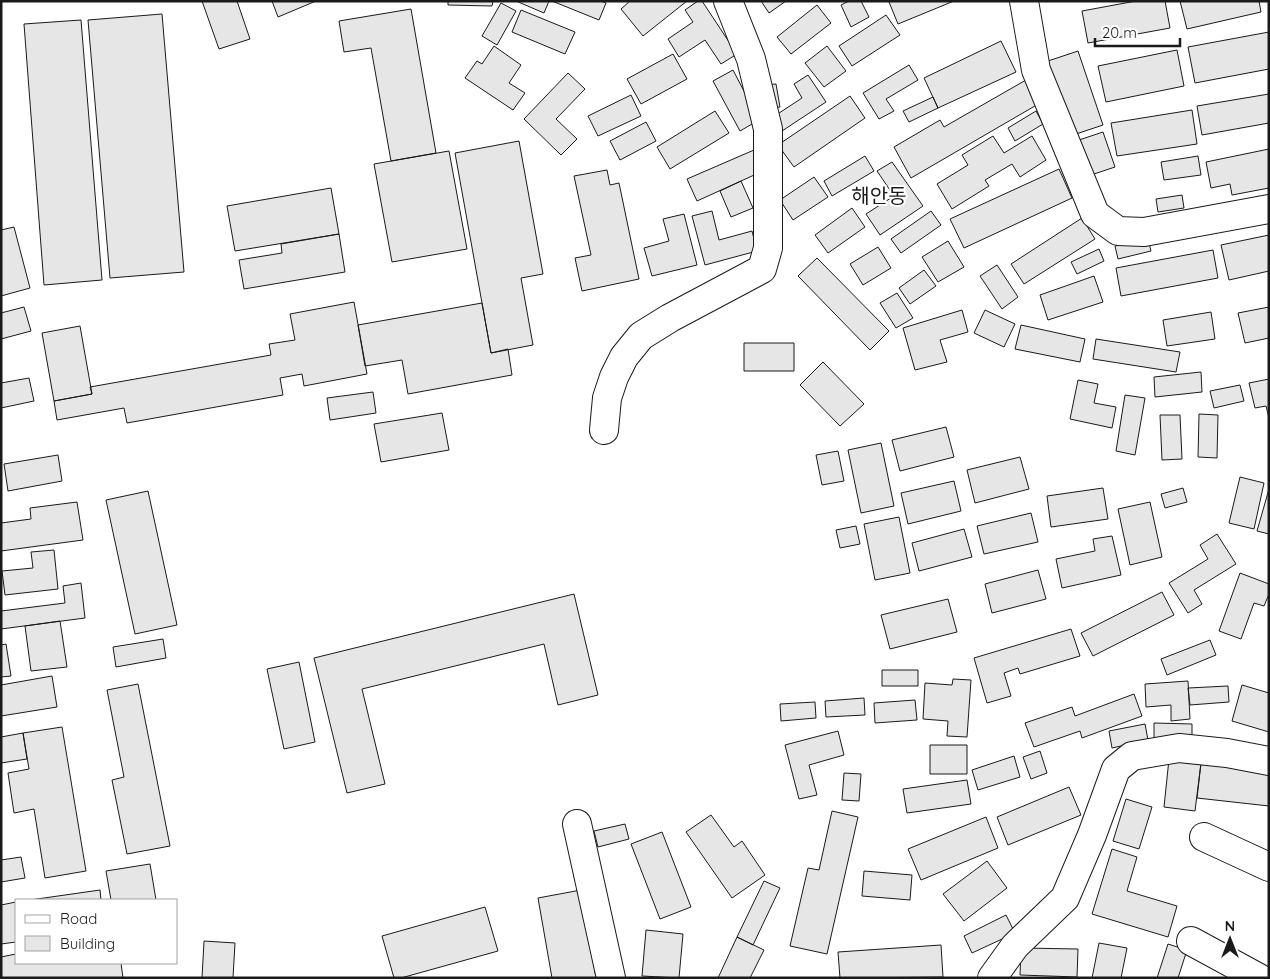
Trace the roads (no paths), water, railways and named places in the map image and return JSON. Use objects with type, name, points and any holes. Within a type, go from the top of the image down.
[{"type":"street","points":[[604,430],[607,398],[614,377],[624,357],[641,336],[670,318],[762,269],[768,248],[768,129],[751,59],[728,1]]},
{"type":"street","points":[[1024,1],[1036,70],[1096,214],[1118,231],[1144,232],[1269,209]]},
{"type":"street","points":[[992,978],[1015,946],[1065,898],[1092,835],[1116,769],[1132,756],[1179,748],[1227,753],[1269,761]]},
{"type":"street","points":[[577,824],[611,978]]},
{"type":"street","points":[[1204,837],[1269,867]]},
{"type":"street","points":[[1191,941],[1259,978]]},
{"type":"district","name":"해안동","points":[[879,196]]}]
